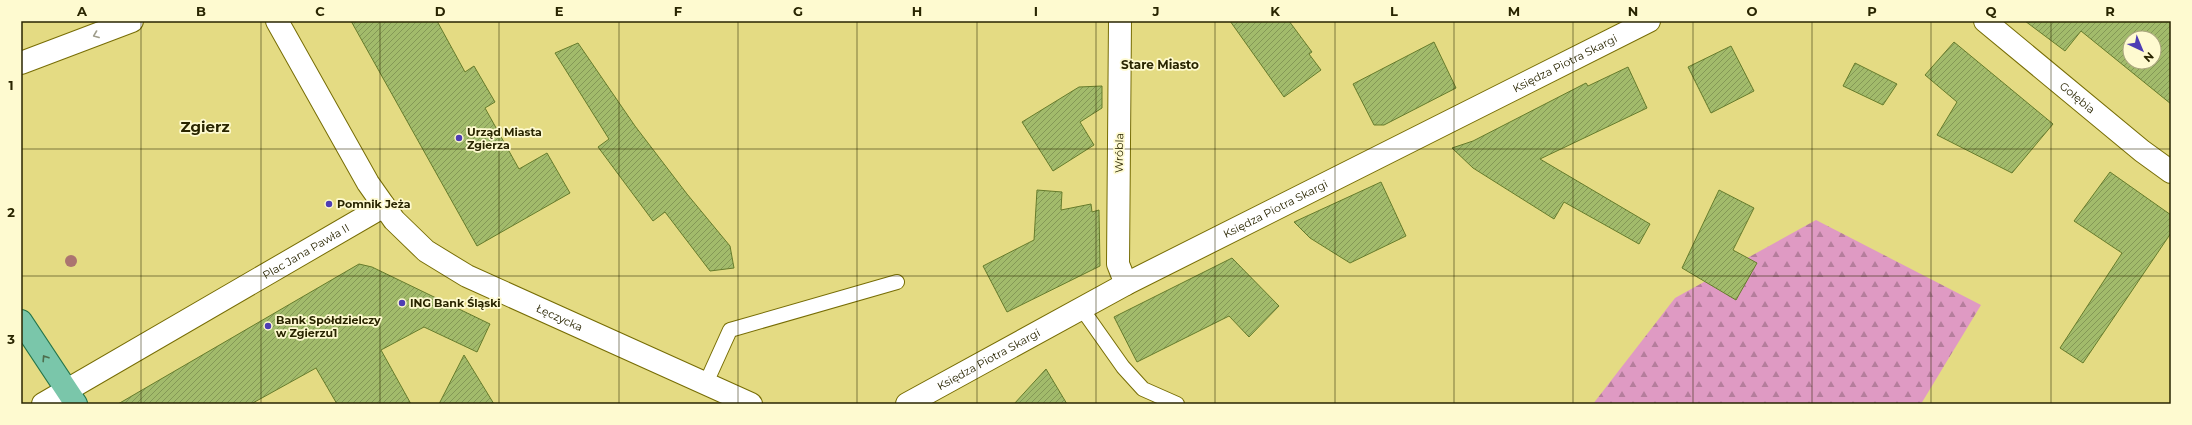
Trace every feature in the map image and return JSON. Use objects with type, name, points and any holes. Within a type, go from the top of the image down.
[{"type":"main road","points":[[21,320],[71,398]]},
{"type":"street","points":[[21,63],[132,21]]},
{"type":"street","points":[[276,21],[350,152],[384,206]]},
{"type":"street","name":"Wróbla","points":[[1120,21],[1118,264],[1126,284]]},
{"type":"street","name":"Księdza Piotra Skargi","points":[[907,404],[1126,284],[1649,21]]},
{"type":"street","name":"Gołębia","points":[[1985,21],[2142,151],[2171,172]]},
{"type":"street","name":"Łęczycka","points":[[384,206],[408,235],[426,251],[445,264],[542,311],[751,404]]},
{"type":"street","name":"Plac Jana Pawła II","points":[[43,404],[71,398],[384,206]]},
{"type":"lane","points":[[706,383],[730,330],[897,282]]},
{"type":"lane","points":[[1082,309],[1123,367],[1143,389],[1151,404]]},
{"type":"lane","points":[[1143,389],[1177,404]]},
{"type":"green space","points":[[1816,220],[1981,305],[1921,404],[1593,404],[1675,298]]},
{"type":"building","name":"Urząd Miasta Zgierza","points":[[351,21],[437,21],[465,72],[474,66],[495,102],[485,108],[519,169],[547,153],[570,193],[477,246]]},
{"type":"building","points":[[1230,21],[1289,21],[1312,52],[1309,54],[1321,70],[1284,97]]},
{"type":"building","points":[[2025,21],[2171,21],[2171,104],[2129,70],[2162,70],[2162,30],[2122,30],[2122,64],[2081,31],[2065,51]]},
{"type":"building","points":[[1434,42],[1456,88],[1384,125],[1374,125],[1353,84]]},
{"type":"building","points":[[1954,42],[2053,124],[2012,173],[1937,135],[1957,102],[1925,75]]},
{"type":"building","points":[[578,43],[635,126],[687,194],[730,246],[734,268],[710,271],[665,212],[653,221],[598,147],[609,139],[555,53]]},
{"type":"building","points":[[1731,46],[1754,91],[1711,113],[1688,67]]},
{"type":"building","points":[[1855,63],[1897,84],[1883,105],[1843,86]]},
{"type":"building","points":[[1628,67],[1647,108],[1540,159],[1650,224],[1639,244],[1564,202],[1554,219],[1473,168],[1452,148],[1473,141],[1586,83],[1588,86]]},
{"type":"building","points":[[1102,86],[1102,108],[1080,122],[1094,145],[1053,171],[1022,122],[1079,87]]},
{"type":"building","points":[[2110,172],[2171,215],[2171,233],[2083,363],[2060,348],[2122,253],[2074,221]]},
{"type":"building","points":[[1381,182],[1406,236],[1350,263],[1310,238],[1294,222]]},
{"type":"building","points":[[1037,190],[1062,192],[1061,210],[1091,204],[1092,212],[1099,210],[1100,266],[1007,312],[983,266],[1034,240]]},
{"type":"building","points":[[1719,190],[1754,208],[1733,250],[1757,263],[1736,300],[1682,268]]},
{"type":"building","points":[[1232,258],[1279,306],[1249,337],[1229,316],[1137,362],[1114,317]]},
{"type":"building","points":[[359,264],[372,267],[490,324],[477,352],[424,327],[381,350],[411,404],[337,404],[316,368],[251,404],[118,404]]},
{"type":"building","points":[[464,355],[494,404],[439,404]]},
{"type":"building","points":[[1046,369],[1067,404],[1014,404]]},
{"type":"place","name":"Urząd Miasta Zgierza","points":[[459,138]]},
{"type":"place","name":"Pomnik Jeża","points":[[329,204]]},
{"type":"place","name":"ING Bank Śląski","points":[[402,303]]},
{"type":"place","name":"Bank Spółdzielczy w Zgierzu1","points":[[268,326]]},
{"type":"district","name":"Stare Miasto","points":[[1160,65]]},
{"type":"district","name":"Zgierz","points":[[205,127]]}]
